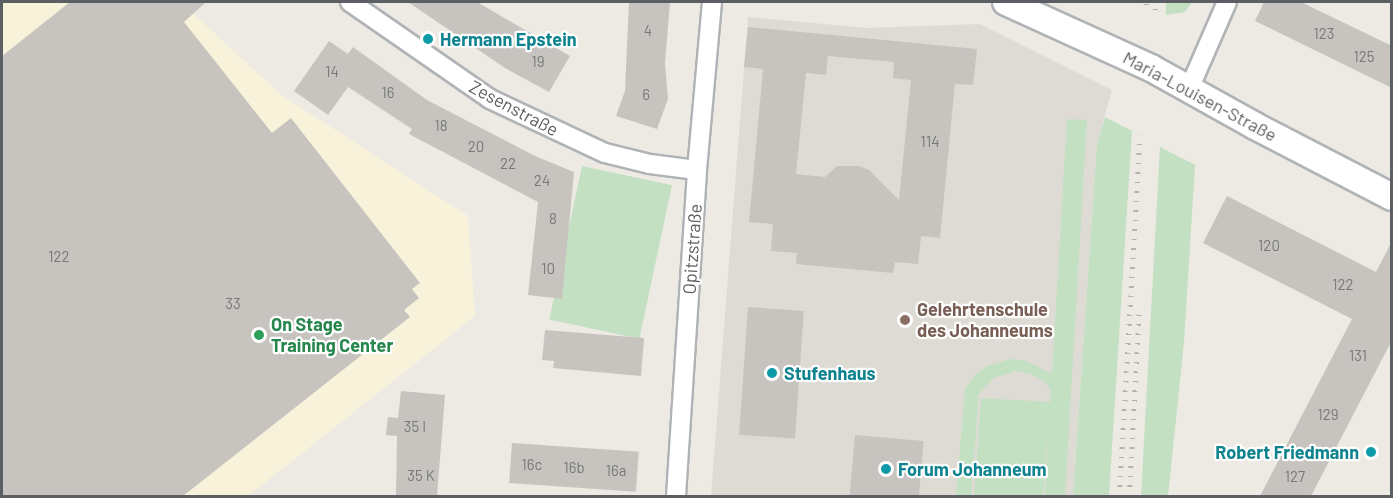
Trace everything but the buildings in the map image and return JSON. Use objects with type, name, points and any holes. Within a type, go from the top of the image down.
[{"type":"main road","name":"Maria-Louisen-Straße","points":[[1006,2],[1151,68],[1392,197]]},
{"type":"street","name":"Zesenstraße","points":[[350,2],[490,99],[605,153],[650,164],[697,170]]},
{"type":"street","name":"Opitzstraße","points":[[676,496],[697,170],[712,2]]},
{"type":"street","points":[[1189,89],[1227,2]]},
{"type":"shaded area","points":[[2,2],[181,2],[280,94],[468,216],[475,316],[248,496],[2,496]]},
{"type":"shaded area","name":"Gelehrtenschule des Johanneums","points":[[748,17],[867,28],[980,24],[1112,90],[1097,144],[1073,496],[711,496]]},
{"type":"green space","points":[[1166,2],[1192,2],[1185,12],[1166,15]]},
{"type":"green space","points":[[1105,117],[1132,131],[1109,496],[1073,496],[1097,144]]},
{"type":"green space","points":[[1067,119],[1087,120],[1065,496],[1045,496],[1048,427],[1043,496],[974,496],[981,398],[1050,402],[1051,390],[1044,382],[1031,374],[1016,371],[993,378],[979,394],[971,496],[956,496],[965,389],[976,374],[987,366],[1011,359],[1027,361],[1052,374]]},
{"type":"green space","points":[[1160,147],[1195,165],[1184,342],[1168,496],[1141,496]]},
{"type":"green space","points":[[582,166],[672,185],[639,339],[549,320]]},
{"type":"railway","points":[[1155,2],[1155,10]]},
{"type":"railway","points":[[1119,496],[1140,136]]},
{"type":"railway","points":[[1129,496],[1139,314]]},
{"type":"place","name":"Hermann Epstein","points":[[428,39]]},
{"type":"place","name":"Gelehrtenschule des Johanneums","points":[[905,320]]},
{"type":"place","name":"On Stage Training Center","points":[[259,335]]},
{"type":"place","name":"Stufenhaus","points":[[772,373]]},
{"type":"place","name":"Robert Friedmann","points":[[1371,452]]},
{"type":"place","name":"Forum Johanneum","points":[[886,469]]}]
